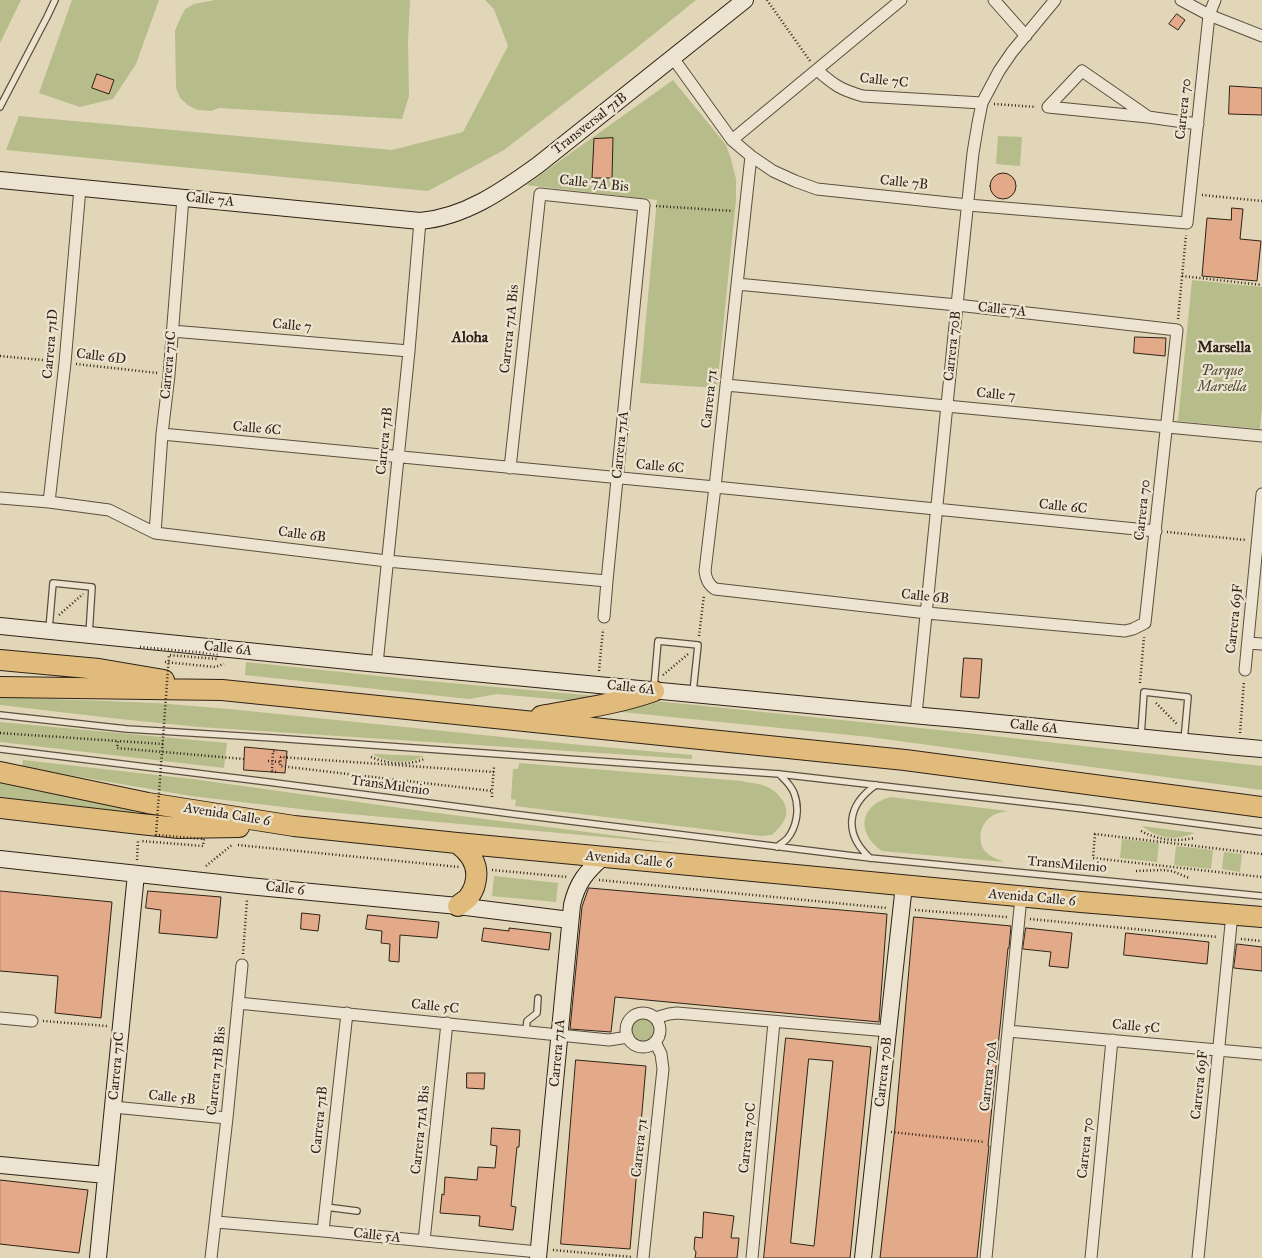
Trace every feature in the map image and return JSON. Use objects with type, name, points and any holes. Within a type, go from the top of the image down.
[{"type":"highway","points":[[0,660],[99,670],[222,690],[905,760],[1262,807]]},
{"type":"highway","points":[[0,687],[222,690]]},
{"type":"highway","points":[[515,720],[613,703],[638,696],[654,687]]},
{"type":"highway","name":"Avenida Calle 6","points":[[0,772],[148,803],[294,826],[603,857],[1262,917]]},
{"type":"highway","points":[[0,808],[140,832],[179,828],[294,826]]},
{"type":"highway","points":[[457,843],[470,854],[477,869],[474,890],[458,906]]},
{"type":"street","name":"Transversal 71B","points":[[420,220],[435,219],[454,214],[500,191],[538,165],[745,0]]},
{"type":"street","points":[[732,140],[902,0]]},
{"type":"street","points":[[994,0],[1026,36]]},
{"type":"street","name":"Carrera 70B","points":[[916,715],[973,153],[982,104],[999,71],[1012,52],[1055,0]]},
{"type":"street","points":[[1181,0],[1209,15],[1262,36]]},
{"type":"street","name":"Carrera 70","points":[[1187,223],[1209,15],[1216,0]]},
{"type":"street","name":"Calle 7B","points":[[673,58],[732,140],[751,156],[773,170],[817,189],[968,205],[1187,223]]},
{"type":"street","name":"Calle 7C","points":[[817,70],[830,82],[845,91],[863,96],[982,104]]},
{"type":"street","points":[[1048,107],[1082,71],[1148,117]]},
{"type":"street","points":[[1048,107],[1198,124]]},
{"type":"street","name":"Carrera 71","points":[[706,578],[705,570],[751,156]]},
{"type":"street","name":"Calle 7A","points":[[0,180],[420,220]]},
{"type":"street","name":"Carrera 71D","points":[[49,502],[65,363],[80,188]]},
{"type":"street","name":"Calle 7A Bis","points":[[540,194],[644,205]]},
{"type":"street","name":"Carrera 71A Bis","points":[[510,468],[540,194]]},
{"type":"street","name":"Carrera 71C","points":[[155,532],[162,434],[170,375],[183,198]]},
{"type":"street","name":"Carrera 71A","points":[[604,618],[606,581],[644,205]]},
{"type":"street","name":"Carrera 71B","points":[[377,664],[409,351],[420,220]]},
{"type":"street","name":"Calle 7A","points":[[737,284],[1177,330]]},
{"type":"street","name":"Carrera 70","points":[[1145,623],[1177,330]]},
{"type":"street","name":"Calle 7","points":[[172,331],[409,351]]},
{"type":"street","name":"Calle 7","points":[[726,385],[1262,436]]},
{"type":"street","name":"Calle 6C","points":[[162,434],[1156,531]]},
{"type":"street","name":"Carrera 69F","points":[[1245,670],[1260,541],[1262,494]]},
{"type":"street","name":"Calle 6B","points":[[0,498],[109,510],[155,532],[387,561],[606,581]]},
{"type":"street","name":"Calle 6B","points":[[706,578],[709,585],[715,589],[927,613],[1125,631],[1133,630],[1145,623]]},
{"type":"street","name":"Calle 6A","points":[[0,626],[49,627],[89,635],[598,685],[654,687],[692,694],[1141,738],[1184,737],[1262,750]]},
{"type":"street","points":[[1248,643],[1262,644]]},
{"type":"street","name":"Carrera 71A","points":[[538,1253],[574,895],[582,879],[603,857]]},
{"type":"street","name":"Calle 6","points":[[0,859],[248,886],[458,906],[570,920]]},
{"type":"street","name":"Carrera 71C","points":[[98,1258],[136,874]]},
{"type":"street","name":"Carrera 70B","points":[[864,1258],[904,885]]},
{"type":"street","name":"Carrera 70A","points":[[986,1258],[1021,896]]},
{"type":"street","name":"Carrera 69F","points":[[1198,1258],[1232,914]]},
{"type":"street","name":"Carrera 71B Bis","points":[[211,1258],[242,965]]},
{"type":"street","name":"Calle 5C","points":[[238,1003],[609,1040],[628,1037]]},
{"type":"street","name":"Carrera 71B","points":[[323,1231],[347,1013]]},
{"type":"street","points":[[646,1013],[655,1018],[660,1032],[655,1042],[651,1045],[640,1046],[631,1042],[628,1037],[627,1027],[632,1018],[646,1013]]},
{"type":"street","points":[[655,1018],[677,1013],[888,1032]]},
{"type":"street","points":[[0,1018],[32,1020]]},
{"type":"street","name":"Carrera 70C","points":[[752,1258],[774,1022]]},
{"type":"street","name":"Carrera 71A Bis","points":[[424,1241],[447,1023]]},
{"type":"street","name":"Calle 5C","points":[[1008,1031],[1262,1054]]},
{"type":"street","name":"Carrera 70","points":[[1091,1258],[1112,1040]]},
{"type":"street","name":"Carrera 71","points":[[643,1258],[663,1069],[661,1054],[655,1042]]},
{"type":"street","name":"Calle 5B","points":[[113,1107],[227,1118]]},
{"type":"street","points":[[0,1165],[106,1175]]},
{"type":"street","name":"Calle 5A","points":[[216,1222],[538,1253]]},
{"type":"lane","points":[[0,107],[55,0]]},
{"type":"lane","points":[[49,627],[53,583],[92,587],[89,635]]},
{"type":"lane","points":[[654,687],[658,642],[698,645],[692,694]]},
{"type":"lane","points":[[1141,738],[1144,692],[1188,696],[1184,737]]},
{"type":"lane","points":[[0,715],[127,729],[283,738],[779,774],[1084,809],[1262,832]]},
{"type":"lane","name":"TransMilenio","points":[[0,749],[870,858],[1262,896]]},
{"type":"lane","points":[[777,847],[787,839],[797,817],[794,793],[788,782],[779,774]]},
{"type":"lane","points":[[870,858],[861,850],[854,839],[852,826],[853,814],[858,802],[866,792],[876,785]]},
{"type":"lane","points":[[526,1031],[528,1021],[537,1013],[538,998]]},
{"type":"lane","points":[[326,1207],[357,1211]]},
{"type":"path","points":[[767,0],[817,70]]},
{"type":"path","points":[[982,104],[1048,107]]},
{"type":"path","points":[[1190,194],[1262,201]]},
{"type":"path","points":[[644,205],[745,212]]},
{"type":"path","points":[[1177,330],[1187,223]]},
{"type":"path","points":[[1182,276],[1262,285]]},
{"type":"path","name":"Calle 6D","points":[[0,356],[170,375]]},
{"type":"path","points":[[1156,531],[1260,541]]},
{"type":"path","points":[[654,687],[698,645],[706,578]]},
{"type":"path","points":[[49,627],[92,587]]},
{"type":"path","points":[[598,685],[604,618]]},
{"type":"path","points":[[1145,623],[1140,682],[1144,692],[1184,737]]},
{"type":"path","points":[[136,874],[140,832],[203,846],[204,839],[156,835],[169,655],[217,658],[218,654],[140,647]]},
{"type":"path","name":"Carrera 69F","points":[[1239,747],[1245,670]]},
{"type":"path","points":[[0,733],[163,744]]},
{"type":"path","points":[[118,741],[117,748],[244,759]]},
{"type":"path","points":[[276,772],[272,771],[272,762],[273,751],[277,751]]},
{"type":"path","points":[[280,766],[280,756],[494,772]]},
{"type":"path","points":[[372,757],[391,763],[406,764],[424,759]]},
{"type":"path","points":[[268,761],[280,766],[492,791]]},
{"type":"path","points":[[492,796],[494,767]]},
{"type":"path","points":[[370,784],[390,782],[421,791]]},
{"type":"path","points":[[1096,830],[1093,859],[1262,877]]},
{"type":"path","points":[[1141,831],[1164,840],[1194,838]]},
{"type":"path","points":[[1095,834],[1262,854]]},
{"type":"path","points":[[205,868],[232,844],[582,879],[1262,941]]},
{"type":"path","points":[[1136,871],[1172,871],[1189,878]]},
{"type":"path","points":[[242,965],[248,886]]},
{"type":"path","points":[[32,1020],[121,1026]]},
{"type":"path","points":[[877,1130],[997,1143]]},
{"type":"path","points":[[538,1253],[638,1258]]},
{"type":"green space","points":[[0,0],[21,0],[0,43]]},
{"type":"green space","points":[[72,0],[159,0],[136,64],[113,99],[80,107],[39,93]]},
{"type":"green space","points":[[215,0],[410,0],[408,42],[409,96],[402,119],[219,108],[211,111],[198,110],[189,106],[180,98],[176,88],[175,31],[185,9],[194,4]]},
{"type":"green space","points":[[485,0],[696,0],[504,150],[428,191],[6,150],[19,116],[392,150],[463,132],[508,46],[494,9]]},
{"type":"green space","points":[[673,80],[726,145],[736,179],[736,200],[717,388],[640,383],[657,200],[526,185]]},
{"type":"green space","points":[[998,136],[1022,137],[1020,166],[996,164]]},
{"type":"green space","name":"Parque Marsella","points":[[1192,280],[1262,287],[1262,408],[1260,429],[1178,421]]},
{"type":"green space","points":[[246,662],[608,697],[587,702],[497,694],[469,699],[245,675]]},
{"type":"green space","points":[[0,697],[157,703],[229,709],[692,755],[692,759],[199,727],[0,705]]},
{"type":"green space","points":[[646,700],[1262,766],[1262,790],[869,737],[612,711]]},
{"type":"green space","points":[[0,722],[227,743],[224,768],[0,742]]},
{"type":"green space","points":[[372,754],[424,756],[411,761],[398,762]]},
{"type":"green space","points":[[23,760],[192,779],[681,844],[317,811],[191,796],[22,767]]},
{"type":"green space","points":[[519,763],[742,781],[762,785],[777,794],[786,806],[786,816],[782,824],[772,835],[761,836],[515,806],[516,800],[511,799],[513,769],[518,769]]},
{"type":"green space","points":[[0,782],[134,809],[133,816],[0,801]]},
{"type":"green space","points":[[890,797],[1008,811],[991,816],[984,824],[981,834],[984,850],[991,856],[1004,862],[882,851],[868,836],[865,821],[867,813],[872,807]]},
{"type":"green space","points":[[1142,826],[1195,833],[1173,838],[1155,834]]},
{"type":"green space","points":[[1122,839],[1159,843],[1157,862],[1120,858]]},
{"type":"green space","points":[[1176,846],[1213,850],[1211,869],[1174,865]]},
{"type":"green space","points":[[1224,852],[1242,854],[1240,872],[1222,869]]},
{"type":"green space","points":[[494,876],[558,883],[556,902],[492,896]]},
{"type":"green space","points":[[643,1018],[648,1019],[654,1025],[654,1035],[648,1041],[643,1042],[638,1041],[632,1035],[631,1030],[632,1025],[638,1019]]},
{"type":"building","points":[[1177,14],[1185,20],[1178,30],[1169,24]]},
{"type":"building","points":[[97,74],[114,80],[109,94],[92,88]]},
{"type":"building","points":[[1230,86],[1262,88],[1262,115],[1229,114]]},
{"type":"building","points":[[613,138],[612,178],[592,178],[594,139]]},
{"type":"building","points":[[1003,173],[1012,177],[1016,186],[1012,195],[1003,199],[994,195],[990,186],[994,177]]},
{"type":"building","points":[[1232,208],[1243,209],[1240,239],[1261,241],[1257,281],[1202,276],[1207,218],[1231,220]]},
{"type":"building","points":[[1135,337],[1166,338],[1165,356],[1134,353]]},
{"type":"building","points":[[964,658],[982,659],[979,698],[961,697]]},
{"type":"building","points":[[245,747],[287,751],[285,773],[244,770]]},
{"type":"building","points":[[589,888],[887,914],[879,1022],[615,997],[611,1032],[570,1029],[582,907]]},
{"type":"building","points":[[0,891],[112,902],[101,1018],[55,1013],[58,976],[0,971]]},
{"type":"building","points":[[148,891],[221,897],[217,938],[159,933],[161,910],[146,908]]},
{"type":"building","points":[[302,913],[320,915],[318,931],[301,929]]},
{"type":"building","points":[[368,915],[439,922],[437,938],[400,935],[399,962],[389,961],[390,944],[381,943],[382,931],[366,929]]},
{"type":"building","points":[[914,917],[1011,926],[977,1258],[880,1258],[895,1127]]},
{"type":"building","points":[[484,928],[509,931],[509,928],[551,933],[549,950],[482,941]]},
{"type":"building","points":[[1026,928],[1072,933],[1068,968],[1049,966],[1051,952],[1023,949]]},
{"type":"building","points":[[1126,933],[1209,942],[1207,964],[1124,955]]},
{"type":"building","points":[[1237,944],[1262,947],[1262,971],[1234,968]]},
{"type":"building","points":[[786,1038],[871,1047],[850,1258],[764,1258]],"holes":[[[809,1059],[833,1061],[814,1246],[791,1243]]]},
{"type":"building","points":[[576,1060],[646,1066],[630,1249],[561,1244]]},
{"type":"building","points":[[467,1073],[485,1073],[484,1089],[467,1088]]},
{"type":"building","points":[[492,1128],[520,1130],[511,1206],[516,1207],[513,1230],[479,1226],[480,1216],[440,1213],[445,1177],[477,1180],[478,1167],[495,1168],[497,1146],[491,1145]]},
{"type":"building","points":[[0,1180],[88,1190],[79,1253],[0,1244]]},
{"type":"building","points":[[704,1212],[734,1216],[731,1238],[739,1238],[737,1258],[695,1258],[695,1237],[702,1238]]},
{"type":"district","name":"Aloha","points":[[470,338]]},
{"type":"district","name":"Marsella","points":[[1224,348]]}]
